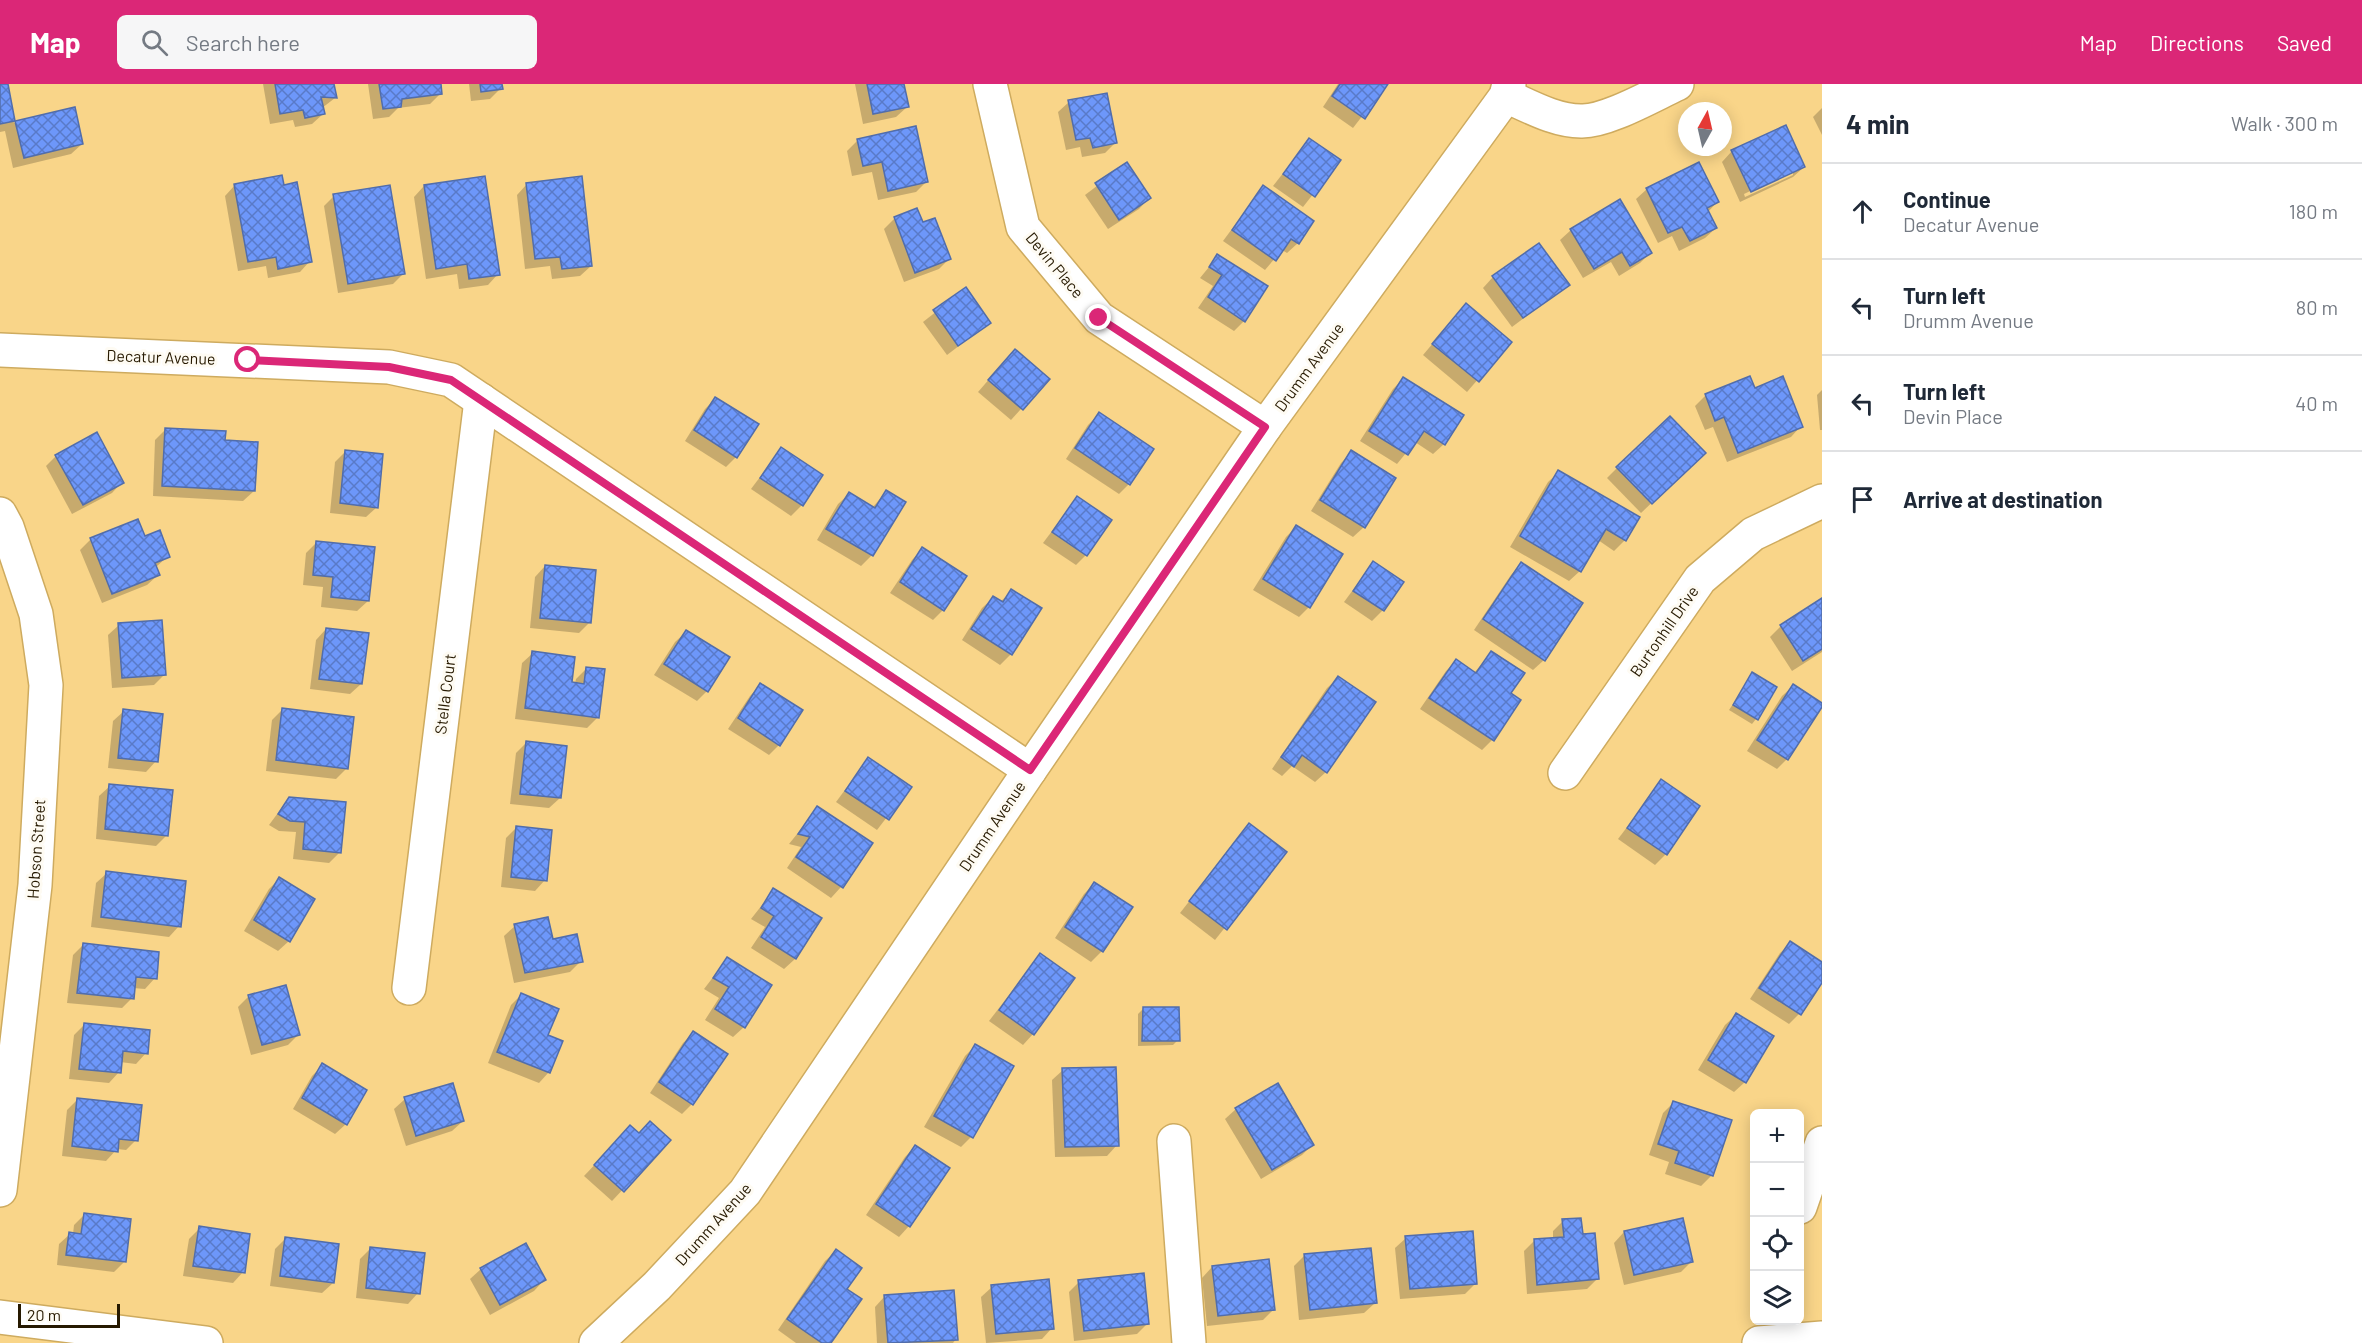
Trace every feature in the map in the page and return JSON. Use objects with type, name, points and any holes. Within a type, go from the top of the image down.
[{"type":"street","name":"Devin Place","points":[[990,84],[1023,227],[1099,318],[1265,427]]},
{"type":"street","points":[[1507,90],[1550,115],[1582,122],[1617,112],[1677,84]]},
{"type":"street","name":"Drumm Avenue","points":[[596,1343],[657,1286],[745,1192],[1265,427],[1507,90]]},
{"type":"street","name":"Decatur Avenue","points":[[0,350],[389,367],[451,380],[1030,770]]},
{"type":"street","name":"Stella Court","points":[[409,987],[481,400]]},
{"type":"street","name":"Burtonhill Drive","points":[[1565,773],[1700,579],[1753,534],[1822,501]]},
{"type":"street","name":"Hobson Street","points":[[0,514],[7,527],[36,614],[46,685],[35,885],[0,1190]]},
{"type":"street","points":[[1173,1141],[1189,1343]]},
{"type":"street","points":[[1804,1195],[1822,1143]]},
{"type":"street","points":[[0,1317],[206,1343]]},
{"type":"street","points":[[1777,1335],[1822,1338]]},
{"type":"building","points":[[0,84],[8,84],[15,121],[0,124]]},
{"type":"building","points":[[275,84],[334,84],[337,98],[321,97],[325,114],[305,118],[303,110],[280,114]]},
{"type":"building","points":[[379,84],[441,84],[442,94],[402,99],[401,107],[383,109]]},
{"type":"building","points":[[480,84],[502,84],[503,89],[481,92]]},
{"type":"building","points":[[867,84],[904,84],[909,107],[873,114]]},
{"type":"building","points":[[1340,84],[1388,84],[1365,119],[1332,96]]},
{"type":"building","points":[[1107,93],[1117,143],[1093,148],[1090,138],[1076,140],[1068,100]]},
{"type":"building","points":[[75,107],[83,144],[24,158],[15,121]]},
{"type":"building","points":[[1786,125],[1805,167],[1751,192],[1732,150]]},
{"type":"building","points":[[916,126],[928,182],[888,191],[882,162],[863,166],[857,139]]},
{"type":"building","points":[[1309,138],[1341,160],[1315,197],[1283,174]]},
{"type":"building","points":[[1127,162],[1151,198],[1119,220],[1095,183]]},
{"type":"building","points":[[1699,162],[1719,202],[1707,208],[1717,228],[1690,241],[1682,227],[1668,233],[1646,188]]},
{"type":"building","points":[[282,175],[284,185],[297,182],[312,262],[278,269],[276,257],[248,262],[234,184]]},
{"type":"building","points":[[485,176],[500,275],[469,279],[467,264],[436,269],[424,185]]},
{"type":"building","points":[[582,176],[592,266],[562,269],[560,257],[535,259],[526,183]]},
{"type":"building","points":[[390,185],[405,274],[348,284],[333,194]]},
{"type":"building","points":[[1263,185],[1314,221],[1299,244],[1291,239],[1276,261],[1232,230]]},
{"type":"building","points":[[1620,199],[1652,253],[1630,266],[1622,252],[1594,269],[1570,229]]},
{"type":"building","points":[[917,208],[923,222],[935,218],[951,259],[915,273],[894,217]]},
{"type":"building","points":[[1539,243],[1570,285],[1523,318],[1492,276]]},
{"type":"building","points":[[1217,254],[1268,286],[1245,322],[1208,297],[1222,275],[1209,267]]},
{"type":"building","points":[[966,287],[991,323],[958,346],[933,310]]},
{"type":"building","points":[[1466,303],[1512,342],[1479,382],[1432,344]]},
{"type":"building","points":[[1015,349],[1050,379],[1023,410],[988,380]]},
{"type":"building","points":[[1750,376],[1755,388],[1783,376],[1803,427],[1738,453],[1724,417],[1715,421],[1705,394]]},
{"type":"building","points":[[1403,377],[1464,415],[1445,445],[1424,431],[1408,455],[1369,431]]},
{"type":"building","points":[[715,397],[759,424],[737,458],[694,430]]},
{"type":"building","points":[[1099,412],[1154,449],[1130,485],[1075,448]]},
{"type":"building","points":[[1670,416],[1706,453],[1652,504],[1616,467]]},
{"type":"building","points":[[165,428],[226,431],[225,440],[258,442],[255,491],[162,486]]},
{"type":"building","points":[[97,432],[124,483],[83,505],[55,455]]},
{"type":"building","points":[[781,447],[823,475],[803,506],[760,478]]},
{"type":"building","points":[[345,450],[383,454],[378,508],[340,503]]},
{"type":"building","points":[[1351,450],[1396,478],[1365,528],[1320,500]]},
{"type":"building","points":[[1558,470],[1640,517],[1626,541],[1606,529],[1581,572],[1520,536]]},
{"type":"building","points":[[886,490],[906,502],[873,556],[826,529],[849,492],[875,508]]},
{"type":"building","points":[[1077,496],[1112,520],[1087,556],[1052,532]]},
{"type":"building","points":[[138,519],[145,536],[160,530],[170,557],[155,563],[160,575],[112,594],[90,538]]},
{"type":"building","points":[[1296,525],[1343,554],[1310,608],[1263,579]]},
{"type":"building","points":[[316,541],[375,547],[369,601],[331,597],[333,577],[313,575]]},
{"type":"building","points":[[922,547],[967,576],[944,611],[900,582]]},
{"type":"building","points":[[1373,561],[1404,582],[1384,611],[1353,591]]},
{"type":"building","points":[[1521,562],[1583,603],[1545,661],[1483,619]]},
{"type":"building","points":[[545,565],[596,570],[591,623],[540,618]]},
{"type":"building","points":[[1011,589],[1042,608],[1012,655],[971,629],[993,596],[1003,602]]},
{"type":"building","points":[[1822,598],[1822,649],[1803,661],[1780,625]]},
{"type":"building","points":[[162,620],[166,675],[122,678],[118,623]]},
{"type":"building","points":[[326,628],[369,633],[362,684],[319,679]]},
{"type":"building","points":[[686,630],[730,657],[708,692],[664,664]]},
{"type":"building","points":[[532,651],[575,657],[572,682],[584,684],[586,667],[605,669],[599,718],[525,708]]},
{"type":"building","points":[[1491,651],[1525,673],[1511,693],[1521,700],[1494,741],[1429,698],[1456,659],[1476,673]]},
{"type":"building","points":[[1752,672],[1777,687],[1758,720],[1733,705]]},
{"type":"building","points":[[1338,676],[1376,702],[1327,773],[1302,755],[1294,767],[1281,757]]},
{"type":"building","points":[[760,683],[803,710],[780,746],[738,718]]},
{"type":"building","points":[[1793,684],[1822,703],[1822,707],[1788,760],[1757,740]]},
{"type":"building","points":[[282,708],[354,717],[348,769],[276,760]]},
{"type":"building","points":[[123,709],[163,714],[158,762],[118,758]]},
{"type":"building","points":[[526,741],[567,746],[561,798],[520,794]]},
{"type":"building","points":[[868,757],[912,787],[889,820],[845,791]]},
{"type":"building","points":[[1661,779],[1700,806],[1667,855],[1627,828]]},
{"type":"building","points":[[109,784],[173,790],[168,836],[105,829]]},
{"type":"building","points":[[289,797],[346,802],[341,853],[303,849],[305,822],[290,821],[278,814]]},
{"type":"building","points":[[817,806],[873,843],[843,888],[796,857],[810,837],[798,834]]},
{"type":"building","points":[[1249,823],[1287,852],[1227,930],[1189,901]]},
{"type":"building","points":[[516,826],[552,830],[547,881],[511,877]]},
{"type":"building","points":[[106,871],[186,881],[181,927],[101,917]]},
{"type":"building","points":[[279,877],[315,899],[290,942],[254,920]]},
{"type":"building","points":[[1094,882],[1133,907],[1103,952],[1065,927]]},
{"type":"building","points":[[773,888],[822,918],[796,959],[761,937],[774,916],[761,908]]},
{"type":"building","points":[[548,917],[553,939],[577,934],[583,962],[525,973],[514,924]]},
{"type":"building","points":[[1790,941],[1822,962],[1822,983],[1801,1015],[1759,988]]},
{"type":"building","points":[[83,943],[159,952],[157,979],[136,977],[134,999],[77,993]]},
{"type":"building","points":[[1040,953],[1075,978],[1034,1035],[999,1010]]},
{"type":"building","points":[[727,957],[772,985],[745,1028],[715,1009],[729,987],[713,978]]},
{"type":"building","points":[[286,985],[300,1035],[262,1045],[248,995]]},
{"type":"building","points":[[521,993],[559,1009],[548,1035],[563,1041],[550,1073],[497,1052]]},
{"type":"building","points":[[1143,1007],[1179,1007],[1180,1041],[1142,1041]]},
{"type":"building","points":[[1736,1013],[1774,1036],[1746,1083],[1708,1060]]},
{"type":"building","points":[[84,1023],[150,1030],[148,1054],[123,1051],[121,1073],[79,1069]]},
{"type":"building","points":[[693,1031],[728,1054],[693,1105],[659,1082]]},
{"type":"building","points":[[975,1044],[1014,1066],[973,1138],[934,1116]]},
{"type":"building","points":[[322,1063],[367,1090],[347,1125],[302,1098]]},
{"type":"building","points":[[1116,1067],[1119,1146],[1065,1147],[1062,1068]]},
{"type":"building","points":[[453,1083],[464,1121],[416,1136],[404,1097]]},
{"type":"building","points":[[1278,1083],[1314,1145],[1272,1170],[1235,1108]]},
{"type":"building","points":[[77,1098],[142,1105],[138,1141],[119,1139],[118,1152],[72,1146]]},
{"type":"building","points":[[1673,1101],[1732,1120],[1713,1176],[1675,1163],[1679,1151],[1658,1144]]},
{"type":"building","points":[[650,1121],[671,1140],[624,1192],[594,1165],[630,1125],[639,1133]]},
{"type":"building","points":[[915,1145],[950,1168],[910,1227],[876,1204]]},
{"type":"building","points":[[84,1213],[131,1219],[126,1262],[66,1255],[69,1232],[81,1234]]},
{"type":"building","points":[[1581,1218],[1583,1234],[1595,1233],[1599,1279],[1537,1285],[1534,1239],[1564,1237],[1562,1219]]},
{"type":"building","points":[[1683,1218],[1693,1262],[1634,1275],[1624,1231]]},
{"type":"building","points":[[199,1226],[250,1234],[245,1273],[193,1266]]},
{"type":"building","points":[[1473,1231],[1477,1284],[1410,1289],[1405,1236]]},
{"type":"building","points":[[285,1237],[339,1244],[334,1283],[280,1276]]},
{"type":"building","points":[[526,1243],[546,1280],[500,1305],[480,1268]]},
{"type":"building","points":[[370,1247],[425,1253],[420,1294],[366,1288]]},
{"type":"building","points":[[1371,1248],[1377,1303],[1310,1310],[1304,1254]]},
{"type":"building","points":[[836,1249],[862,1268],[847,1289],[862,1299],[831,1343],[822,1343],[787,1319]]},
{"type":"building","points":[[1269,1259],[1275,1310],[1218,1316],[1212,1266]]},
{"type":"building","points":[[1144,1273],[1149,1324],[1084,1331],[1078,1280]]},
{"type":"building","points":[[1049,1279],[1054,1329],[996,1334],[991,1285]]},
{"type":"building","points":[[954,1290],[958,1340],[888,1343],[884,1295]]},
{"type":"route","points":[[248,360],[389,367],[451,380],[1030,770],[1265,427],[1099,318]]}]
